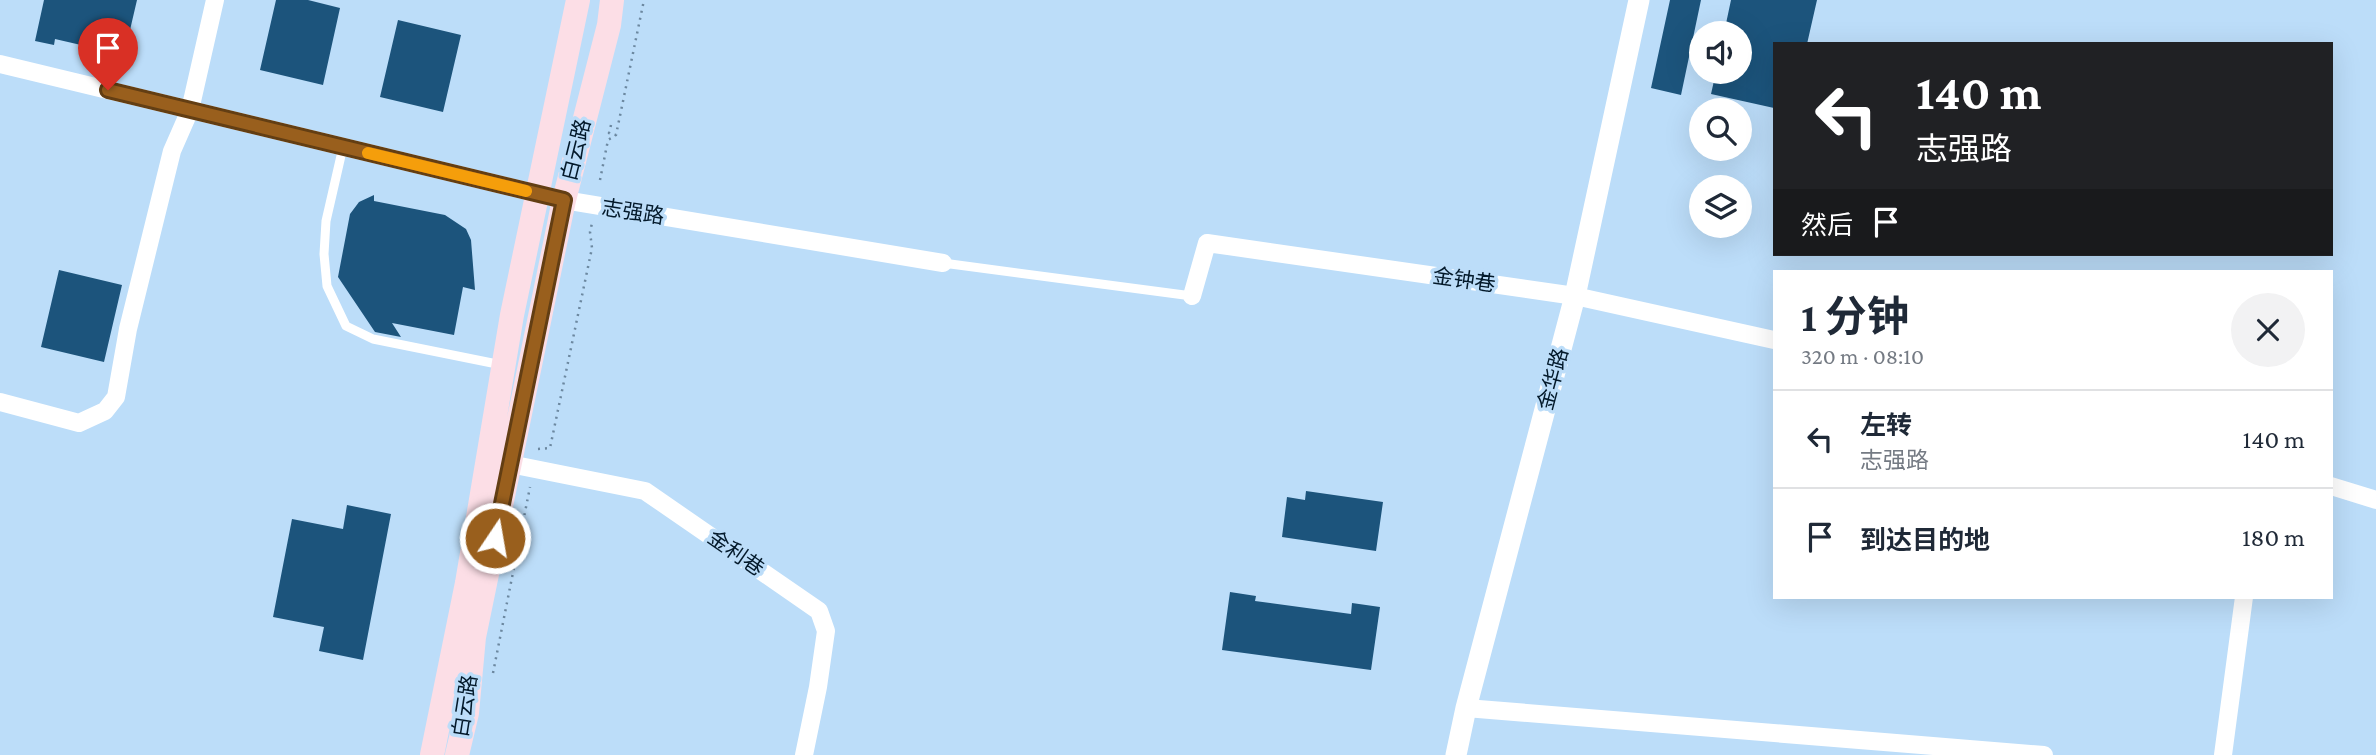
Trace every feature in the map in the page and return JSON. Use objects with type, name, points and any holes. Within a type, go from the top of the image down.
[{"type":"main road","name":"白云路","points":[[432,755],[467,583],[512,315],[578,0]]},
{"type":"main road","name":"白云路","points":[[457,755],[467,713],[474,636],[564,200],[609,25],[611,0]]},
{"type":"street","points":[[0,402],[79,423],[105,411],[116,397],[128,329],[172,150],[190,110],[215,0]]},
{"type":"street","name":"金华路","points":[[1456,755],[1466,708],[1575,296],[1639,0]]},
{"type":"street","name":"志强路","points":[[0,64],[564,200],[943,263]]},
{"type":"street","name":"金钟巷","points":[[1192,296],[1207,243],[1575,296],[1773,340]]},
{"type":"street","name":"金利巷","points":[[510,464],[645,491],[819,611],[826,631],[804,755]]},
{"type":"street","points":[[2333,487],[2376,500]]},
{"type":"street","points":[[2223,755],[2244,599]]},
{"type":"street","points":[[1466,708],[2043,755]]},
{"type":"lane","points":[[343,147],[326,221],[324,254],[327,286],[346,326],[373,339],[503,366]]},
{"type":"lane","points":[[943,263],[1192,296]]},
{"type":"path","points":[[600,180],[608,140],[616,135],[644,0]]},
{"type":"path","points":[[611,125],[609,134],[616,135]]},
{"type":"path","points":[[538,449],[550,447],[592,248],[590,232],[593,220]]},
{"type":"path","points":[[544,448],[547,442]]},
{"type":"path","points":[[493,674],[531,483]]},
{"type":"building","points":[[44,0],[137,0],[123,60],[106,57],[107,51],[55,39],[54,45],[35,41]]},
{"type":"building","points":[[276,0],[308,0],[340,8],[323,85],[260,70]]},
{"type":"building","points":[[1670,0],[1701,0],[1697,21],[1689,21],[1689,57],[1681,95],[1651,88]]},
{"type":"building","points":[[1731,0],[1817,0],[1807,42],[1773,42],[1773,108],[1752,103],[1752,98],[1729,98],[1711,94],[1713,84],[1752,84],[1752,21],[1727,21]]},
{"type":"building","points":[[398,20],[461,35],[443,112],[380,97]]},
{"type":"building","points":[[374,195],[374,201],[445,215],[466,229],[471,240],[475,290],[463,287],[454,335],[392,323],[401,337],[375,332],[338,277],[350,214],[359,202]]},
{"type":"building","points":[[59,270],[122,285],[104,362],[41,347]]},
{"type":"building","points":[[1306,491],[1383,502],[1376,551],[1282,537],[1287,497],[1305,500]]},
{"type":"building","points":[[347,505],[391,514],[363,660],[319,651],[324,627],[273,617],[292,519],[343,529]]},
{"type":"building","points":[[1230,592],[1256,596],[1255,601],[1351,614],[1352,603],[1380,607],[1371,670],[1222,650]]},
{"type":"slow traffic","points":[[368,153],[526,191]]},
{"type":"route","points":[[108,90],[564,200],[495,538]]}]
